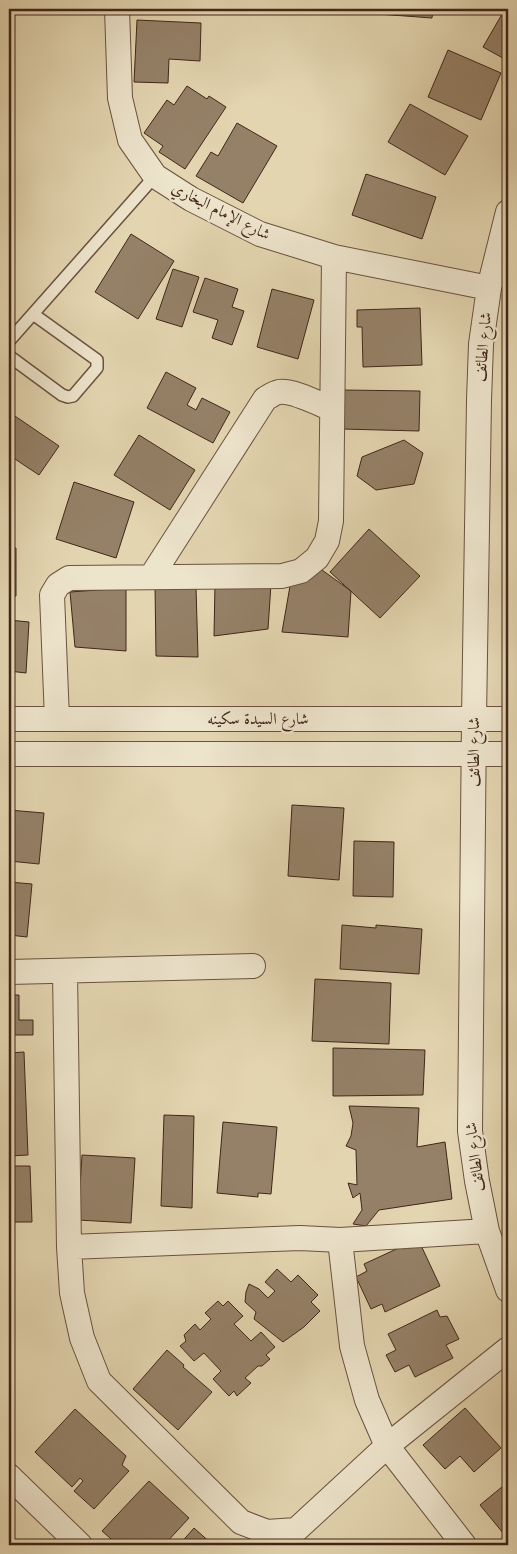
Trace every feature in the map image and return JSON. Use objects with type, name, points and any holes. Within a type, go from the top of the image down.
[{"type":"street","name":"شارع الإمام البخاري","points":[[117,9],[120,98],[130,140],[155,176],[191,199],[260,234],[334,257],[489,288]]},
{"type":"street","name":"شارع الطائف","points":[[508,212],[489,288],[481,344],[474,719],[470,1130],[477,1181],[487,1231],[508,1290]]},
{"type":"street","points":[[57,719],[52,595],[58,585],[69,578],[282,576],[301,571],[317,558],[327,541],[330,521],[334,257]]},
{"type":"street","points":[[151,577],[265,399],[272,394],[289,392],[332,409]]},
{"type":"street","name":"شارع السيدة سكينه","points":[[9,719],[508,719]]},
{"type":"street","points":[[9,754],[508,754]]},
{"type":"street","points":[[9,972],[253,966]]},
{"type":"street","points":[[65,971],[69,1247],[72,1293],[82,1338],[99,1382],[241,1522],[267,1532],[296,1530],[387,1446],[508,1349]]},
{"type":"street","points":[[69,1247],[300,1238],[340,1240],[487,1231]]},
{"type":"street","points":[[340,1240],[352,1346],[367,1400],[387,1446],[464,1545]]},
{"type":"street","points":[[9,1476],[80,1545]]},
{"type":"lane","points":[[9,341],[155,176]]},
{"type":"lane","points":[[9,356],[62,395],[68,397],[73,396],[97,368],[97,360],[33,314]]},
{"type":"building","points":[[378,9],[433,9],[432,18],[378,14]]},
{"type":"building","points":[[505,9],[508,9],[508,61],[483,47]]},
{"type":"building","points":[[137,20],[201,23],[200,61],[169,59],[168,83],[134,82]]},
{"type":"building","points":[[448,50],[501,73],[481,120],[428,97]]},
{"type":"building","points":[[187,86],[207,99],[209,96],[226,107],[185,169],[159,152],[163,146],[144,133],[167,100],[174,105]]},
{"type":"building","points":[[410,104],[468,136],[445,175],[388,142]]},
{"type":"building","points":[[237,123],[277,146],[243,203],[196,176],[211,152],[218,156]]},
{"type":"building","points":[[366,174],[436,197],[422,239],[352,215]]},
{"type":"building","points":[[131,234],[174,261],[138,319],[95,292]]},
{"type":"building","points":[[173,269],[199,277],[182,327],[156,319]]},
{"type":"building","points":[[205,278],[238,289],[232,307],[244,311],[232,345],[212,338],[218,320],[193,312]]},
{"type":"building","points":[[272,289],[314,300],[298,359],[257,347]]},
{"type":"building","points":[[420,308],[422,365],[363,367],[362,327],[357,327],[357,310]]},
{"type":"building","points":[[166,372],[196,388],[187,405],[196,410],[202,398],[230,412],[213,443],[147,408]]},
{"type":"building","points":[[342,390],[420,391],[419,431],[342,429]]},
{"type":"building","points":[[9,412],[59,446],[39,475],[9,455]]},
{"type":"building","points":[[139,435],[195,470],[170,510],[114,475]]},
{"type":"building","points":[[404,440],[423,453],[414,484],[376,490],[357,476],[362,457]]},
{"type":"building","points":[[74,482],[134,502],[116,558],[56,539]]},
{"type":"building","points":[[369,529],[420,576],[380,618],[330,572]]},
{"type":"building","points":[[9,548],[16,548],[16,596],[9,596]]},
{"type":"building","points":[[322,570],[351,591],[348,637],[282,632],[290,586],[310,574]]},
{"type":"building","points":[[215,584],[271,584],[268,629],[214,636]]},
{"type":"building","points":[[155,585],[196,587],[198,657],[156,656]]},
{"type":"building","points":[[126,588],[126,651],[75,647],[70,592]]},
{"type":"building","points":[[9,620],[29,622],[26,673],[9,671]]},
{"type":"building","points":[[292,805],[344,808],[339,880],[288,876]]},
{"type":"building","points":[[9,810],[44,813],[39,864],[9,861]]},
{"type":"building","points":[[354,841],[394,842],[393,897],[353,896]]},
{"type":"building","points":[[9,882],[32,884],[27,937],[9,935]]},
{"type":"building","points":[[342,925],[376,928],[376,925],[422,929],[419,974],[340,969]]},
{"type":"building","points":[[315,979],[391,983],[389,1044],[312,1041]]},
{"type":"building","points":[[9,995],[19,995],[19,1020],[33,1020],[33,1035],[9,1035]]},
{"type":"building","points":[[333,1048],[425,1050],[423,1095],[333,1096]]},
{"type":"building","points":[[24,1052],[28,1155],[9,1156],[9,1053]]},
{"type":"building","points":[[349,1106],[419,1108],[417,1147],[445,1142],[452,1199],[379,1210],[366,1226],[353,1224],[362,1210],[360,1193],[353,1198],[348,1183],[357,1185],[356,1150],[346,1146],[351,1136],[353,1123]]},
{"type":"building","points":[[164,1115],[194,1116],[192,1208],[161,1206]]},
{"type":"building","points":[[223,1122],[277,1127],[271,1194],[258,1193],[258,1197],[217,1193]]},
{"type":"building","points":[[82,1155],[135,1158],[131,1223],[78,1220]]},
{"type":"building","points":[[9,1166],[30,1166],[32,1222],[9,1222]]},
{"type":"building","points":[[418,1239],[440,1286],[385,1312],[382,1304],[371,1309],[356,1277],[367,1271],[364,1264]]},
{"type":"building","points":[[277,1269],[291,1282],[298,1275],[318,1295],[311,1302],[320,1311],[304,1327],[283,1342],[254,1319],[256,1312],[245,1302],[249,1284],[259,1289],[268,1298],[275,1291],[265,1282]]},
{"type":"building","points":[[218,1301],[223,1306],[228,1301],[243,1316],[234,1324],[251,1341],[261,1332],[275,1347],[266,1355],[270,1359],[262,1366],[258,1366],[245,1378],[251,1383],[237,1396],[234,1391],[229,1396],[213,1379],[221,1371],[204,1353],[194,1361],[180,1346],[186,1341],[184,1335],[195,1324],[200,1330],[211,1319],[205,1313]]},
{"type":"building","points":[[437,1310],[440,1317],[447,1316],[459,1339],[446,1345],[453,1358],[415,1377],[409,1365],[395,1372],[386,1355],[396,1350],[388,1334]]},
{"type":"building","points":[[167,1350],[184,1365],[183,1367],[212,1392],[178,1430],[133,1389]]},
{"type":"building","points":[[465,1408],[501,1448],[474,1472],[460,1456],[445,1469],[423,1445]]},
{"type":"building","points":[[75,1409],[126,1456],[122,1465],[129,1471],[94,1509],[74,1491],[83,1481],[80,1478],[72,1487],[35,1452]]},
{"type":"building","points":[[149,1481],[189,1518],[164,1545],[118,1545],[102,1531]]},
{"type":"building","points":[[508,1482],[508,1539],[480,1505]]},
{"type":"building","points":[[194,1528],[213,1545],[179,1545]]}]
